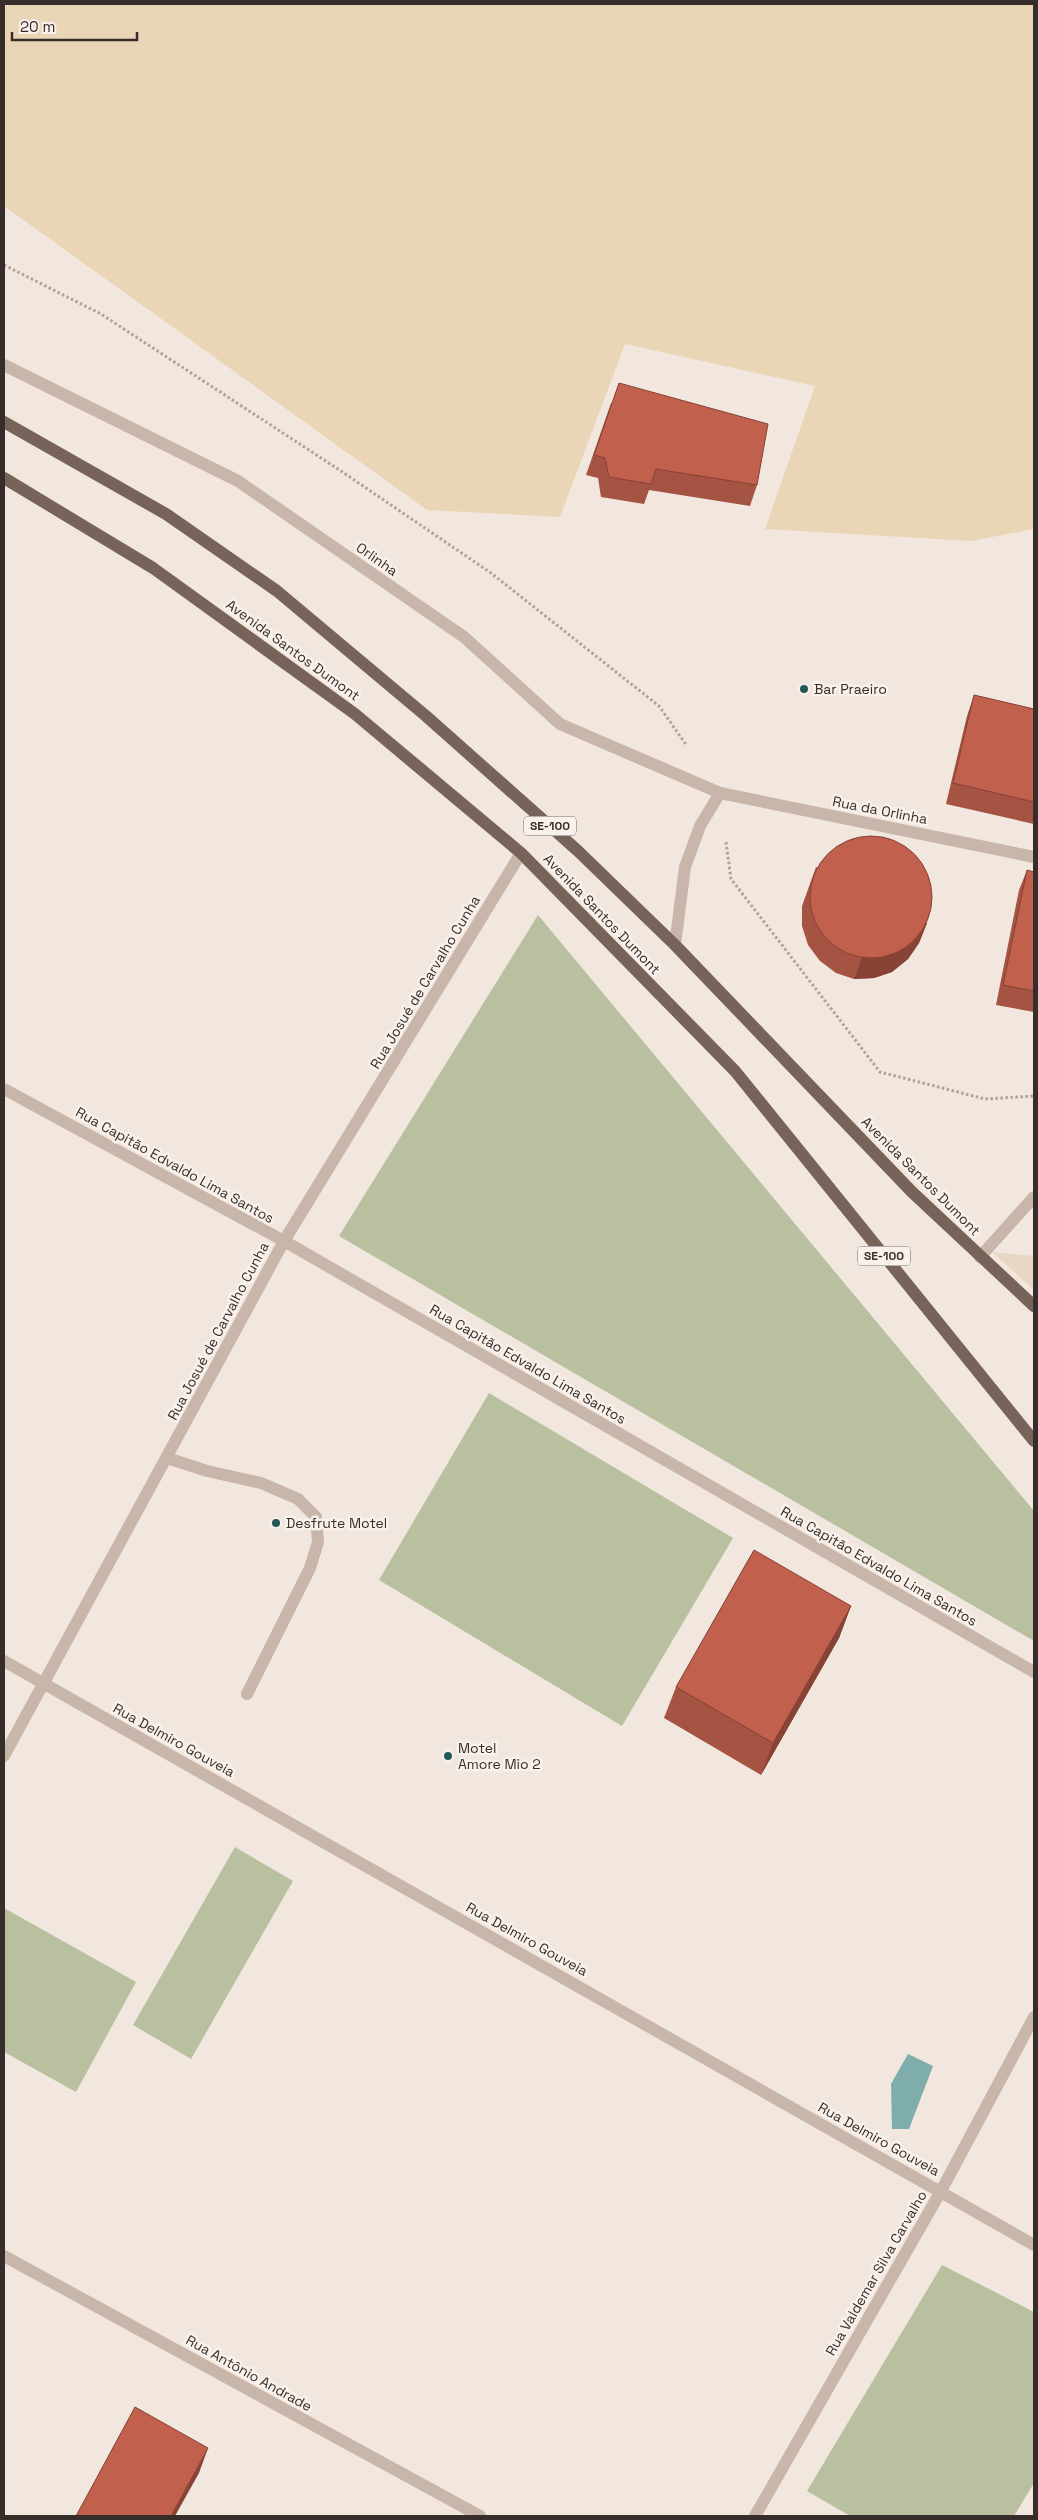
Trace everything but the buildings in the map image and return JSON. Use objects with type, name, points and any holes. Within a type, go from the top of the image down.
[{"type":"main road","name":"Avenida Santos Dumont","points":[[4,422],[166,514],[276,591],[434,723],[578,851],[676,945],[912,1192],[1034,1306]]},
{"type":"main road","name":"Avenida Santos Dumont","points":[[4,478],[153,568],[348,708],[522,852],[735,1071],[1034,1441]]},
{"type":"street","name":"Orlinha","points":[[4,365],[238,481],[464,637],[560,724],[720,793]]},
{"type":"street","name":"Rua da Orlinha","points":[[720,793],[1034,857]]},
{"type":"street","points":[[676,945],[685,868],[700,826],[720,793]]},
{"type":"street","name":"Rua Josué de Carvalho Cunha","points":[[4,1756],[284,1241],[522,852]]},
{"type":"street","name":"Rua Capitão Edvaldo Lima Santos","points":[[4,1089],[284,1241],[1034,1672]]},
{"type":"street","points":[[980,1257],[1034,1197]]},
{"type":"street","points":[[167,1458],[207,1471],[261,1483],[298,1499],[316,1517],[318,1542],[310,1568],[247,1694]]},
{"type":"street","name":"Rua Delmiro Gouveia","points":[[4,1661],[1034,2245]]},
{"type":"street","name":"Rua Valdemar Silva Carvalho","points":[[755,2516],[941,2191],[1034,2017]]},
{"type":"street","name":"Rua Antônio Andrade","points":[[4,2256],[480,2516]]},
{"type":"green space","points":[[538,915],[1034,1511],[1034,1641],[339,1236]]},
{"type":"green space","points":[[489,1393],[733,1538],[622,1726],[379,1580]]},
{"type":"green space","points":[[235,1847],[293,1881],[191,2059],[133,2025]]},
{"type":"green space","points":[[4,1908],[136,1982],[76,2092],[4,2052]]},
{"type":"green space","points":[[942,2265],[1034,2312],[1034,2483],[1014,2516],[850,2516],[807,2491]]},
{"type":"sand","points":[[4,4],[1034,4],[1034,529],[971,541],[765,529],[815,386],[625,344],[560,517],[427,510],[4,206]]},
{"type":"shaded area","points":[[992,1252],[1034,1256],[1034,1290]]},
{"type":"water","points":[[908,2054],[933,2066],[909,2129],[892,2129],[891,2084]]},
{"type":"place","name":"Bar Praeiro","points":[[804,689]]},
{"type":"place","name":"Desfrute Motel","points":[[276,1523]]},
{"type":"place","name":"Motel Amore Mio 2","points":[[448,1756]]}]
